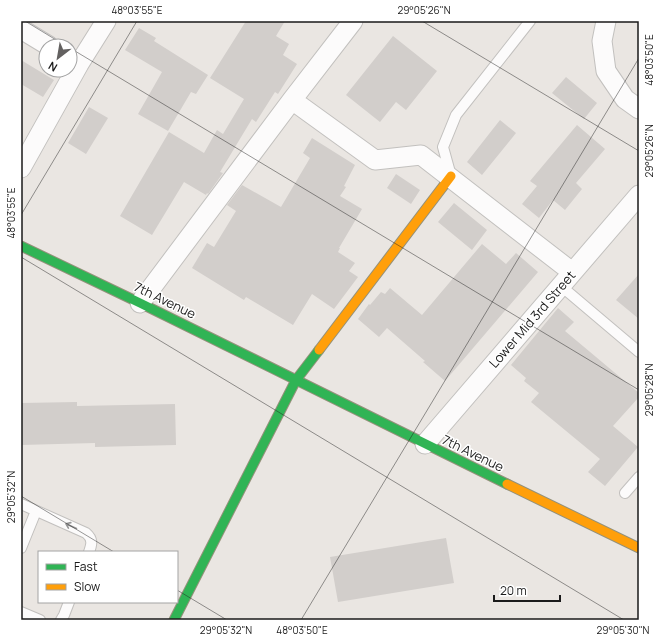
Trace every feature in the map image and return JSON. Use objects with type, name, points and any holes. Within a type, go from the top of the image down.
[{"type":"main road","points":[[174,620],[296,380],[451,176]]},
{"type":"main road","name":"7th Avenue","points":[[21,246],[639,548]]},
{"type":"street","points":[[78,56],[106,21]]},
{"type":"street","points":[[140,303],[353,21]]},
{"type":"street","points":[[606,21],[602,41],[606,71],[625,98],[639,109]]},
{"type":"street","points":[[21,30],[38,40]]},
{"type":"street","points":[[21,168],[66,78]]},
{"type":"street","points":[[292,100],[375,160],[421,154],[451,176],[566,279]]},
{"type":"street","name":"Lower Mid 3rd Street","points":[[425,444],[639,195]]},
{"type":"lane","points":[[451,176],[443,147],[456,114],[530,21]]},
{"type":"lane","points":[[566,279],[639,352]]},
{"type":"lane","points":[[625,493],[639,477]]},
{"type":"lane","points":[[21,504],[86,533],[92,539],[89,551]]},
{"type":"lane","points":[[21,548],[36,510]]},
{"type":"lane","points":[[60,620],[64,615],[69,603]]},
{"type":"lane","points":[[21,612],[40,620]]},
{"type":"building","points":[[246,21],[285,21],[276,36],[289,44],[283,55],[297,64],[278,94],[275,92],[256,122],[252,119],[220,172],[223,173],[208,194],[207,193],[206,195],[184,182],[152,235],[120,216],[169,132],[204,153],[217,130],[223,134],[244,99],[210,78]]},
{"type":"building","points":[[139,28],[156,38],[154,41],[208,75],[196,94],[191,92],[168,131],[138,114],[162,72],[125,50]]},
{"type":"building","points":[[393,36],[437,71],[406,110],[396,102],[380,122],[346,95]]},
{"type":"building","points":[[21,60],[38,70],[38,78],[51,78],[54,80],[43,97],[21,84]]},
{"type":"building","points":[[566,77],[597,103],[584,119],[552,93]]},
{"type":"building","points":[[89,107],[108,118],[86,154],[68,143]]},
{"type":"building","points":[[500,120],[516,133],[482,175],[467,162]]},
{"type":"building","points":[[577,125],[605,149],[576,183],[582,189],[565,210],[553,200],[539,218],[522,204],[537,186],[530,181]]},
{"type":"building","points":[[312,138],[355,165],[344,186],[346,187],[340,196],[362,209],[338,252],[355,263],[349,271],[358,277],[334,309],[312,294],[293,325],[246,297],[244,300],[192,268],[207,243],[214,247],[236,211],[227,205],[242,185],[281,207],[310,158],[303,153]]},
{"type":"building","points":[[396,174],[420,190],[411,204],[387,188]]},
{"type":"building","points":[[454,203],[487,230],[472,250],[438,222]]},
{"type":"building","points":[[482,244],[506,264],[516,253],[538,272],[445,381],[423,362],[425,361],[387,328],[379,337],[358,319],[369,304],[370,305],[381,292],[385,294],[390,288],[422,315]]},
{"type":"building","points":[[639,274],[639,319],[616,300]]},
{"type":"building","points":[[558,308],[574,322],[565,331],[639,393],[639,397],[613,426],[638,447],[605,486],[588,472],[600,459],[531,402],[539,393],[524,381],[526,378],[511,365]]},
{"type":"building","points":[[77,402],[77,406],[175,404],[176,445],[95,447],[95,443],[21,445],[21,403]]},
{"type":"building","points":[[446,538],[454,583],[338,602],[330,557]]},
{"type":"traffic: fast","points":[[21,246],[507,484]]},
{"type":"traffic: fast","points":[[174,620],[296,380],[319,350]]},
{"type":"traffic: slow","points":[[319,350],[451,176]]},
{"type":"traffic: slow","points":[[507,484],[639,548]]}]
